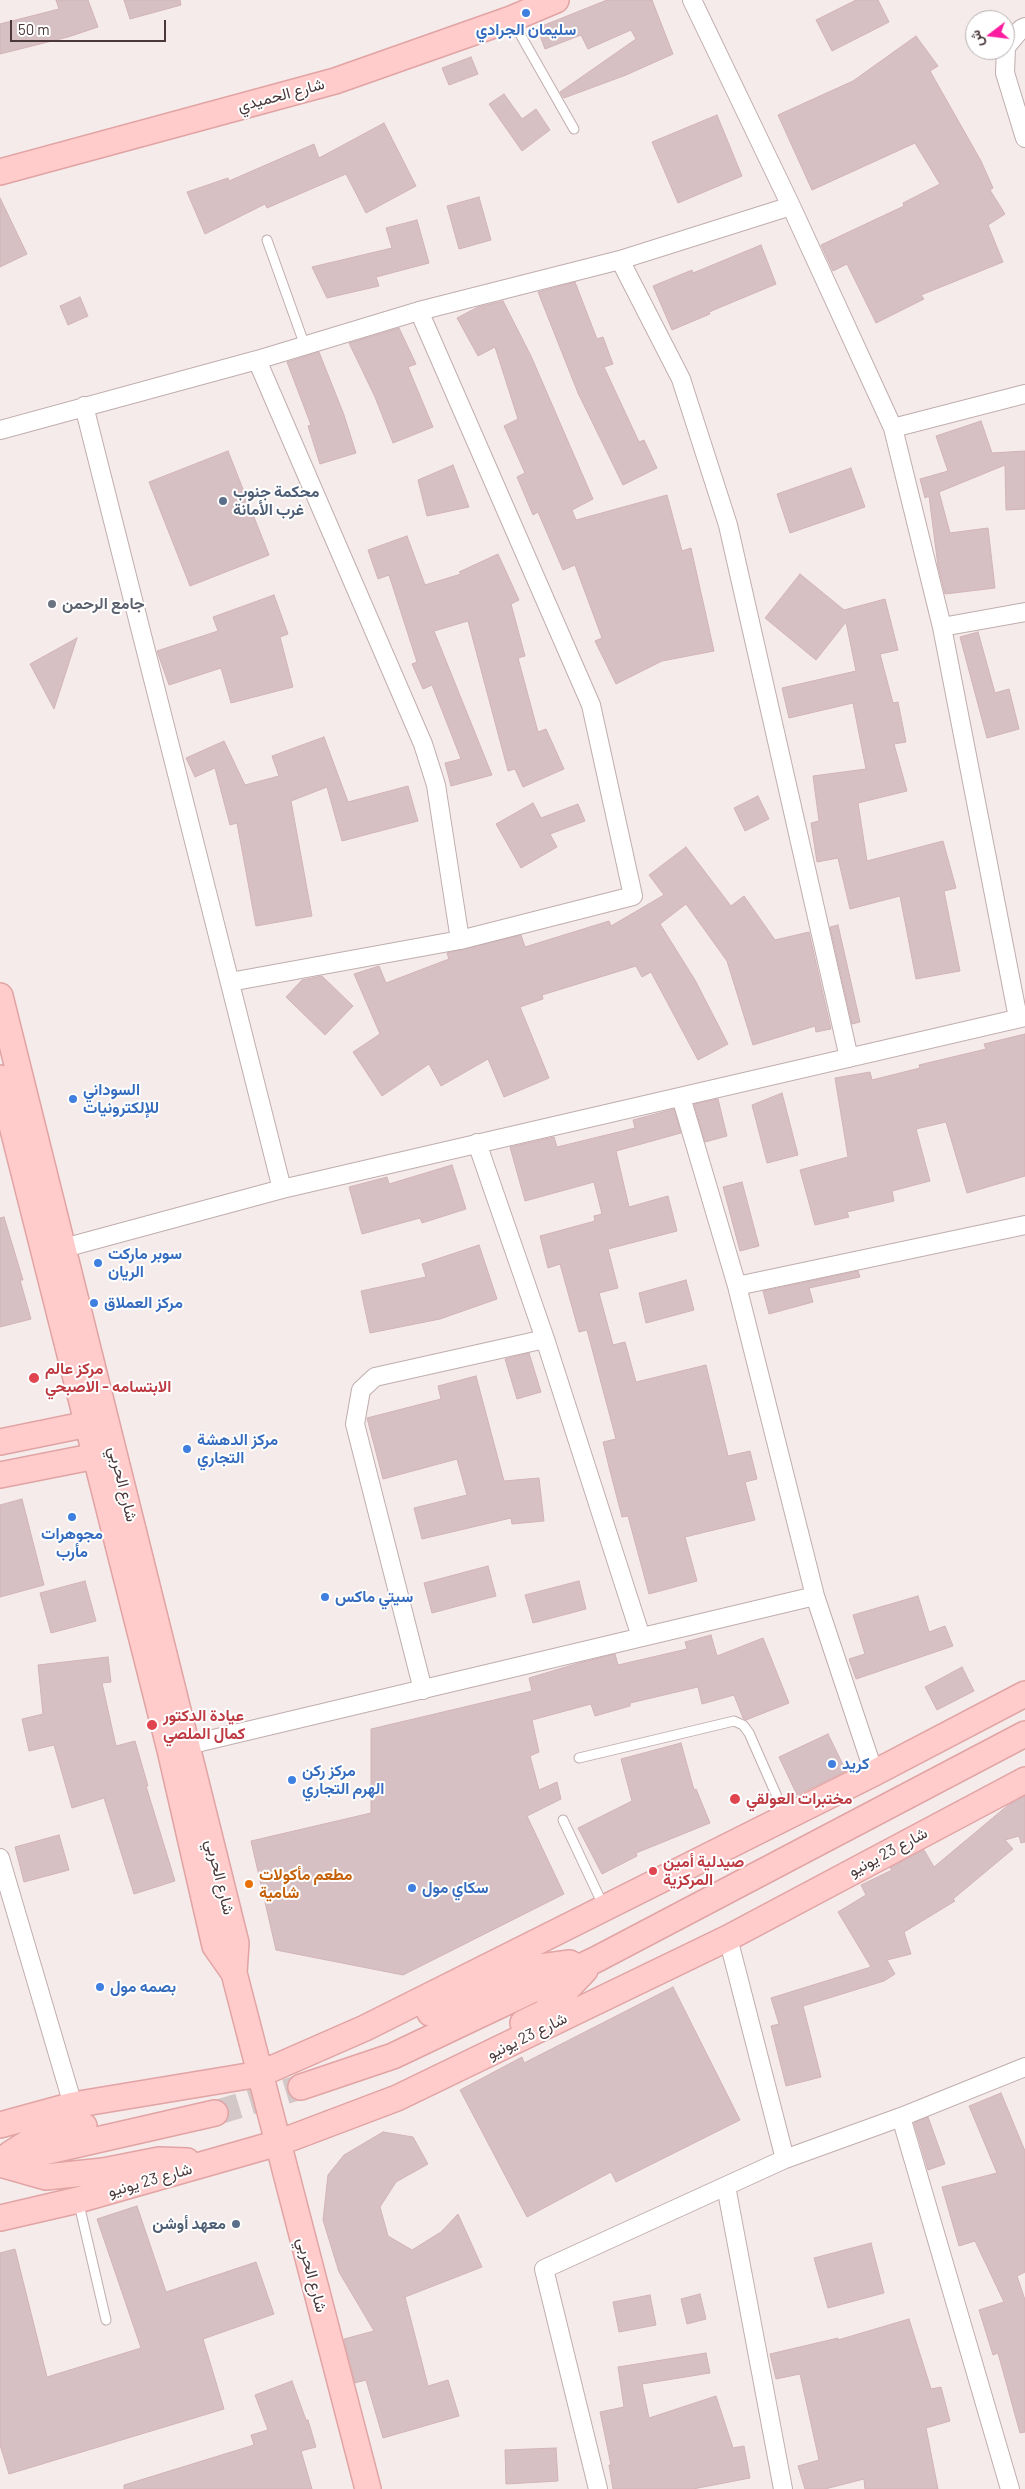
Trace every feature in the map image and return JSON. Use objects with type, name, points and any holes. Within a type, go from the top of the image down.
[{"type":"street","name":"شارع الحميدي","points":[[0,172],[335,81],[512,20],[556,0]]},
{"type":"street","points":[[64,1248],[282,1189],[1022,1017],[942,627],[893,428],[791,206],[692,0]]},
{"type":"street","points":[[1025,27],[1006,47],[1005,73],[1025,138]]},
{"type":"street","points":[[0,430],[257,360],[419,311],[620,260],[791,206]]},
{"type":"street","points":[[620,260],[681,379],[728,525],[849,1058]]},
{"type":"street","points":[[230,982],[460,940],[633,896],[591,705],[419,311]]},
{"type":"street","points":[[257,360],[423,744],[436,784],[460,940]]},
{"type":"street","points":[[893,428],[1025,394]]},
{"type":"street","points":[[84,406],[282,1189]]},
{"type":"street","points":[[942,627],[1025,612]]},
{"type":"street","name":"شارع الحربي","points":[[0,996],[236,1943],[234,1973],[368,2489]]},
{"type":"street","name":"شارع الحربي","points":[[0,1078],[170,1750],[215,1946],[234,1973]]},
{"type":"street","points":[[681,1097],[737,1286],[815,1596],[874,1773]]},
{"type":"street","points":[[477,1144],[545,1338],[641,1637]]},
{"type":"street","points":[[737,1286],[1025,1225]]},
{"type":"street","points":[[423,1690],[355,1424],[361,1390],[374,1377],[545,1338]]},
{"type":"street","points":[[0,1442],[88,1424]]},
{"type":"street","points":[[0,1475],[96,1456]]},
{"type":"street","points":[[188,1745],[815,1596]]},
{"type":"street","points":[[0,2125],[73,2105],[260,2074],[365,2028],[1019,1700]]},
{"type":"street","points":[[301,2087],[393,2056],[597,1958],[1025,1734]]},
{"type":"street","name":"شارع 23 يونيو","points":[[0,2218],[78,2200],[278,2143],[397,2098],[728,1938],[1025,1780]]},
{"type":"street","points":[[0,1858],[73,2105]]},
{"type":"street","points":[[728,1938],[785,2160]]},
{"type":"street","points":[[365,2028],[392,2029],[525,1969],[597,1958]]},
{"type":"street","points":[[397,2098],[409,2080],[421,2070],[544,2013],[597,1958]]},
{"type":"street","points":[[598,2489],[544,2269],[785,2160],[901,2117],[1025,2067]]},
{"type":"street","points":[[0,2162],[40,2135],[166,2107],[194,2085]]},
{"type":"street","points":[[0,2162],[214,2113]]},
{"type":"street","points":[[901,2117],[1010,2489]]},
{"type":"street","points":[[0,2162],[46,2177],[103,2171],[159,2160],[177,2159],[204,2165]]},
{"type":"street","points":[[726,2186],[783,2489]]},
{"type":"lane","points":[[512,20],[574,129]]},
{"type":"lane","points":[[267,240],[305,346]]},
{"type":"lane","points":[[579,1758],[734,1722],[742,1725],[749,1733],[786,1817]]},
{"type":"lane","points":[[563,1820],[604,1908]]},
{"type":"lane","points":[[78,2200],[106,2320]]},
{"type":"building","points":[[56,0],[88,0],[98,27],[68,37],[0,54],[0,24],[59,9]]},
{"type":"building","points":[[124,0],[180,0],[181,5],[130,19]]},
{"type":"building","points":[[607,0],[652,0],[673,54],[626,75],[564,98],[560,92],[636,39],[631,30],[588,49],[581,35],[545,49],[537,28]]},
{"type":"building","points":[[856,0],[878,0],[889,22],[832,51],[816,20]]},
{"type":"building","points":[[916,36],[938,66],[930,71],[981,161],[993,188],[990,190],[1005,214],[988,225],[1003,262],[921,295],[924,299],[876,323],[847,264],[833,271],[821,245],[904,206],[903,203],[940,184],[915,143],[812,190],[778,115],[853,81]]},
{"type":"building","points":[[471,57],[478,74],[449,85],[442,68]]},
{"type":"building","points":[[504,94],[522,119],[536,109],[550,130],[522,151],[489,104]]},
{"type":"building","points":[[717,115],[742,176],[678,203],[652,142]]},
{"type":"building","points":[[384,123],[416,186],[366,213],[346,174],[267,208],[265,204],[205,234],[187,192],[228,178],[229,181],[314,144],[319,158]]},
{"type":"building","points":[[479,197],[491,240],[459,249],[447,206]]},
{"type":"building","points":[[0,198],[27,254],[0,267]]},
{"type":"building","points":[[417,220],[429,263],[376,277],[379,286],[327,298],[312,267],[392,248],[386,228]]},
{"type":"building","points":[[761,245],[776,284],[672,330],[653,286],[692,270],[693,273]]},
{"type":"building","points":[[575,282],[597,339],[603,337],[613,364],[604,367],[639,442],[644,440],[657,468],[623,485],[578,393],[538,292]]},
{"type":"building","points":[[80,297],[88,316],[68,325],[60,306]]},
{"type":"building","points":[[503,301],[531,356],[593,499],[572,510],[576,520],[667,495],[682,551],[691,548],[714,651],[662,661],[616,684],[595,641],[602,638],[575,565],[563,570],[538,512],[533,515],[517,477],[525,473],[504,426],[518,419],[495,347],[478,356],[457,318],[478,307]]},
{"type":"building","points":[[399,328],[416,364],[408,367],[433,427],[393,443],[375,397],[349,343]]},
{"type":"building","points":[[319,352],[344,415],[356,453],[320,464],[308,426],[311,425],[287,362]]},
{"type":"building","points":[[981,421],[992,453],[1025,451],[1025,509],[1006,510],[1005,465],[939,492],[950,533],[988,528],[995,588],[945,594],[938,566],[929,496],[925,498],[920,479],[948,471],[936,436]]},
{"type":"building","points":[[228,451],[269,555],[190,586],[149,482]]},
{"type":"building","points":[[453,465],[469,507],[427,516],[418,480]]},
{"type":"building","points":[[851,468],[865,507],[790,533],[777,494]]},
{"type":"building","points":[[407,536],[425,585],[461,574],[459,572],[498,554],[519,600],[511,604],[525,656],[518,658],[538,732],[546,729],[564,769],[523,787],[515,769],[508,771],[468,621],[434,631],[492,775],[451,786],[445,763],[461,759],[432,685],[423,689],[412,664],[417,662],[389,575],[378,579],[368,550]]},
{"type":"building","points":[[800,574],[844,610],[885,599],[898,650],[880,654],[893,703],[898,702],[906,742],[894,744],[907,791],[858,803],[867,861],[943,841],[956,888],[944,891],[960,971],[916,979],[900,896],[850,909],[838,858],[817,862],[811,823],[819,821],[813,776],[866,769],[853,703],[789,718],[782,688],[856,671],[846,622],[816,660],[765,618]]},
{"type":"building","points":[[274,595],[288,634],[280,637],[293,687],[231,703],[221,668],[169,685],[157,651],[218,631],[213,617]]},
{"type":"building","points":[[978,632],[995,693],[1009,689],[1019,729],[987,738],[960,637]]},
{"type":"building","points":[[77,638],[54,709],[30,664]]},
{"type":"building","points":[[324,737],[348,802],[408,786],[418,821],[342,841],[327,787],[291,801],[312,916],[256,926],[237,823],[230,825],[215,768],[195,777],[186,758],[224,741],[245,785],[279,776],[272,756]]},
{"type":"building","points":[[758,796],[769,819],[745,831],[734,808]]},
{"type":"building","points":[[533,803],[541,818],[578,804],[585,821],[550,834],[557,847],[521,868],[496,824]]},
{"type":"building","points":[[686,847],[731,906],[744,896],[775,940],[809,932],[831,1029],[816,1032],[815,1026],[753,1045],[727,961],[686,904],[660,924],[695,980],[728,1044],[698,1060],[651,972],[642,977],[636,966],[542,995],[543,999],[520,1007],[549,1078],[504,1097],[488,1059],[441,1086],[429,1064],[382,1096],[353,1052],[380,1034],[354,974],[379,966],[386,983],[449,959],[447,953],[521,935],[525,947],[609,921],[611,926],[664,895],[649,875]]},
{"type":"building","points":[[838,925],[860,1022],[852,1024],[830,927]]},
{"type":"building","points":[[322,976],[353,1006],[325,1035],[286,997],[302,980]]},
{"type":"building","points":[[1025,1034],[1025,1176],[967,1193],[946,1122],[916,1129],[930,1181],[892,1191],[894,1201],[847,1212],[849,1217],[815,1225],[800,1170],[848,1157],[835,1078],[870,1072],[872,1080],[920,1068],[919,1065],[986,1049],[984,1044]]},
{"type":"building","points":[[782,1093],[798,1155],[767,1163],[752,1105]]},
{"type":"building","points":[[718,1099],[727,1136],[705,1142],[694,1104]]},
{"type":"building","points":[[674,1109],[681,1133],[616,1151],[629,1207],[668,1196],[677,1231],[608,1249],[618,1288],[599,1293],[613,1345],[625,1342],[636,1382],[706,1365],[728,1456],[750,1451],[757,1479],[745,1482],[755,1520],[685,1537],[697,1581],[649,1594],[628,1516],[622,1517],[603,1442],[616,1439],[587,1330],[579,1332],[560,1264],[548,1268],[540,1236],[595,1221],[594,1216],[602,1214],[594,1182],[525,1201],[510,1147],[554,1137],[557,1147],[635,1128],[633,1120]]},
{"type":"building","points":[[452,1165],[466,1209],[422,1223],[420,1218],[362,1234],[349,1187],[387,1177],[389,1184]]},
{"type":"building","points":[[742,1182],[759,1246],[740,1251],[723,1187]]},
{"type":"building","points":[[4,1217],[23,1280],[20,1280],[31,1319],[0,1327],[0,1218]]},
{"type":"building","points":[[479,1245],[497,1299],[440,1319],[370,1333],[361,1291],[426,1277],[422,1264]]},
{"type":"building","points":[[858,1271],[860,1277],[809,1288],[813,1302],[769,1314],[763,1291]]},
{"type":"building","points":[[686,1280],[694,1310],[646,1323],[639,1293]]},
{"type":"building","points":[[529,1353],[541,1392],[517,1399],[505,1359]]},
{"type":"building","points":[[476,1376],[504,1481],[539,1478],[544,1521],[512,1524],[511,1518],[422,1539],[414,1508],[467,1495],[457,1459],[383,1479],[367,1418],[441,1399],[438,1386]]},
{"type":"building","points":[[22,1499],[44,1585],[0,1597],[0,1505]]},
{"type":"building","points":[[488,1566],[496,1596],[432,1613],[424,1583]]},
{"type":"building","points":[[85,1581],[96,1621],[51,1633],[40,1593]]},
{"type":"building","points":[[579,1581],[586,1609],[533,1623],[525,1595]]},
{"type":"building","points":[[918,1596],[929,1632],[945,1626],[953,1646],[856,1679],[849,1659],[865,1654],[853,1615]]},
{"type":"building","points":[[711,1635],[717,1656],[763,1638],[789,1703],[746,1720],[743,1718],[734,1695],[702,1704],[698,1687],[630,1703],[630,1706],[595,1716],[591,1704],[532,1720],[539,1752],[530,1756],[539,1790],[557,1782],[561,1799],[527,1816],[564,1894],[403,1975],[276,1950],[251,1841],[371,1813],[371,1729],[532,1691],[529,1678],[579,1663],[615,1654],[618,1665],[687,1649],[685,1642]]},
{"type":"building","points":[[108,1657],[111,1682],[102,1683],[116,1746],[135,1741],[148,1786],[146,1786],[175,1881],[134,1894],[104,1798],[72,1808],[54,1745],[29,1751],[22,1719],[43,1714],[38,1665]]},
{"type":"building","points":[[962,1667],[974,1691],[937,1710],[925,1687]]},
{"type":"building","points":[[828,1734],[846,1771],[797,1795],[779,1757]]},
{"type":"building","points":[[681,1743],[694,1790],[696,1789],[710,1823],[636,1853],[637,1856],[602,1874],[578,1828],[632,1801],[621,1759]]},
{"type":"building","points":[[1025,1796],[1025,1842],[1021,1843],[1019,1836],[1005,1840],[1013,1849],[953,1899],[955,1901],[904,1932],[911,1954],[887,1960],[895,1974],[884,1981],[803,2006],[821,2077],[786,2086],[771,2026],[779,2024],[771,1998],[871,1967],[838,1912],[866,1895],[861,1885],[892,1870],[890,1868],[924,1850],[934,1867],[1007,1806]]},
{"type":"building","points":[[59,1835],[69,1870],[24,1882],[15,1847]]},
{"type":"building","points":[[673,1987],[740,2120],[616,2182],[611,2172],[527,2217],[460,2090],[522,2057],[524,2063]]},
{"type":"building","points":[[1001,2093],[1025,2151],[1025,2272],[1017,2276],[1025,2300],[1025,2432],[1020,2433],[998,2353],[993,2355],[979,2310],[1004,2302],[975,2241],[959,2246],[942,2187],[997,2173],[969,2106]]},
{"type":"building","points":[[928,2117],[945,2164],[928,2170],[914,2123]]},
{"type":"building","points":[[383,2132],[413,2137],[428,2164],[396,2182],[380,2207],[388,2236],[412,2250],[441,2232],[458,2214],[482,2267],[405,2297],[428,2386],[448,2380],[459,2416],[383,2438],[366,2380],[355,2383],[344,2339],[374,2331],[339,2272],[323,2220],[328,2175],[344,2155]]},
{"type":"building","points":[[137,2206],[166,2292],[256,2262],[274,2314],[203,2339],[224,2409],[9,2474],[0,2445],[0,2253],[15,2249],[47,2377],[141,2348],[97,2219]]},
{"type":"building","points":[[871,2243],[884,2293],[828,2308],[814,2258]]},
{"type":"building","points":[[700,2294],[706,2319],[687,2324],[681,2299]]},
{"type":"building","points":[[650,2295],[656,2325],[619,2332],[613,2302]]},
{"type":"building","points":[[909,2319],[931,2389],[941,2387],[950,2421],[926,2428],[938,2489],[865,2489],[864,2479],[825,2489],[805,2489],[798,2466],[819,2460],[800,2374],[776,2379],[770,2354],[838,2338],[838,2340]]},
{"type":"building","points":[[706,2353],[710,2373],[642,2384],[649,2418],[716,2396],[733,2448],[744,2446],[750,2478],[693,2489],[613,2489],[609,2465],[611,2465],[600,2412],[624,2407],[618,2367]]},
{"type":"building","points":[[292,2381],[306,2420],[308,2420],[316,2447],[301,2451],[312,2489],[124,2489],[124,2485],[254,2445],[251,2435],[268,2430],[255,2395]]},
{"type":"building","points":[[556,2448],[558,2481],[506,2484],[505,2450]]},
{"type":"tunnel","points":[[215,2113],[301,2087]]},
{"type":"place","name":"سليمان الجرادي","points":[[526,13]]},
{"type":"place","name":"محكمة جنوب غرب الأمانة","points":[[223,501]]},
{"type":"place","name":"جامع الرحمن","points":[[52,604]]},
{"type":"place","name":"السوداني للإلكترونيات","points":[[73,1099]]},
{"type":"place","name":"سوبر ماركت الريان","points":[[98,1263]]},
{"type":"place","name":"مركز العملاق","points":[[94,1303]]},
{"type":"place","name":"مركز عالم الابتسامه - الاصبحي","points":[[34,1378]]},
{"type":"place","name":"مركز الدهشة التجاري","points":[[187,1449]]},
{"type":"place","name":"مجوهرات مأرب","points":[[72,1517]]},
{"type":"place","name":"سيتي ماكس","points":[[325,1597]]},
{"type":"place","name":"عيادة الدكتور كمال الملصي","points":[[152,1725]]},
{"type":"place","name":"كريد","points":[[832,1764]]},
{"type":"place","name":"مركز ركن الهرم التجاري","points":[[292,1780]]},
{"type":"place","name":"مختبرات العولقي","points":[[735,1799]]},
{"type":"place","name":"صيدلية أمين المركزية","points":[[653,1871]]},
{"type":"place","name":"مطعم مأكولات شامية","points":[[249,1884]]},
{"type":"place","name":"سكاي مول","points":[[412,1888]]},
{"type":"place","name":"بصمه مول","points":[[100,1987]]},
{"type":"place","name":"معهد أوشن","points":[[236,2224]]}]
